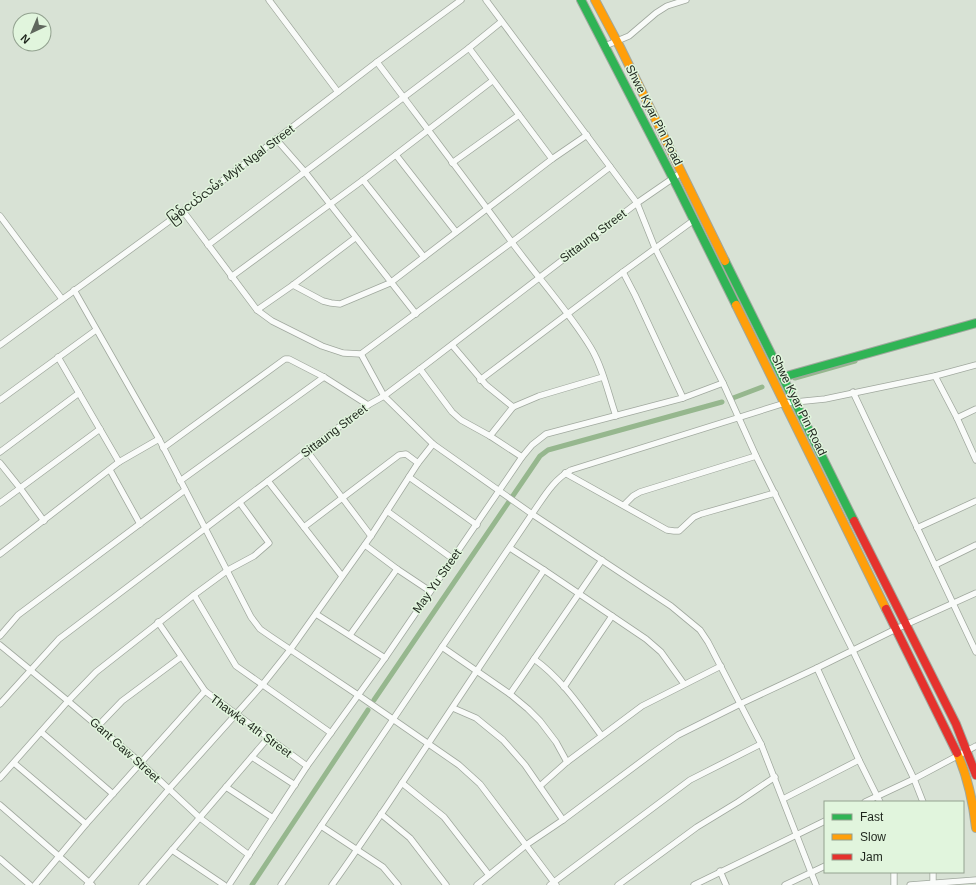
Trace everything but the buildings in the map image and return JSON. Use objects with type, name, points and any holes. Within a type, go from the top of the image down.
[{"type":"street","points":[[269,0],[338,92]]},
{"type":"street","name":"မြစ်ငယ်လမ်း Myit Ngal Street","points":[[0,345],[183,211],[376,62],[460,0]]},
{"type":"street","points":[[486,0],[637,203],[655,248],[723,383],[756,456],[853,651],[914,779],[923,801]]},
{"type":"street","name":"Shwe Kyar Pin Road","points":[[581,0],[694,220],[958,756],[970,793],[976,828]]},
{"type":"street","name":"Shwe Kyar Pin Road","points":[[595,0],[617,41],[956,724],[976,775]]},
{"type":"street","points":[[605,46],[628,36],[667,6],[686,0]]},
{"type":"street","points":[[208,245],[501,22]]},
{"type":"street","points":[[468,48],[552,159]]},
{"type":"street","points":[[376,62],[429,130],[452,163],[539,278],[568,314],[591,348],[603,377],[616,416]]},
{"type":"street","points":[[231,277],[363,180],[492,81]]},
{"type":"street","points":[[452,163],[519,116]]},
{"type":"street","points":[[293,284],[323,300],[340,304],[390,283],[552,159],[587,135]]},
{"type":"street","points":[[276,139],[305,172],[390,283],[416,314]]},
{"type":"street","points":[[396,155],[456,232]]},
{"type":"street","points":[[183,211],[257,310],[272,320],[322,346],[343,353],[361,354],[610,167]]},
{"type":"street","name":"Sittaung Street","points":[[0,704],[59,639],[368,405],[384,396],[452,345],[637,203],[682,172]]},
{"type":"street","points":[[363,180],[424,258]]},
{"type":"street","points":[[0,216],[62,299]]},
{"type":"street","points":[[480,380],[694,220]]},
{"type":"street","points":[[257,310],[355,238]]},
{"type":"street","points":[[623,272],[636,295],[683,398]]},
{"type":"street","points":[[74,290],[159,439],[251,616],[260,629],[358,695],[470,775],[480,784],[553,884],[690,780],[761,744]]},
{"type":"street","points":[[784,377],[976,323]]},
{"type":"street","points":[[0,400],[96,330]]},
{"type":"street","points":[[452,345],[480,380],[495,394],[513,407]]},
{"type":"street","points":[[361,354],[384,396],[434,444],[532,514],[671,606],[700,630],[721,666],[761,744],[816,885]]},
{"type":"street","points":[[58,357],[119,462]]},
{"type":"street","points":[[163,448],[282,361],[289,359],[324,377],[368,405]]},
{"type":"street","points":[[281,885],[532,514],[556,481],[565,473],[785,403],[819,400],[935,376],[976,365]]},
{"type":"street","points":[[420,369],[452,412],[461,420],[490,436],[522,457]]},
{"type":"street","points":[[935,376],[975,456]]},
{"type":"street","points":[[180,481],[324,377]]},
{"type":"street","points":[[490,436],[513,407],[539,396],[603,377]]},
{"type":"street","name":"May Yu Street","points":[[229,885],[308,766],[385,658],[499,490],[532,445],[546,434],[683,398],[723,383]]},
{"type":"street","points":[[853,392],[976,652]]},
{"type":"street","points":[[0,452],[79,393]]},
{"type":"street","points":[[957,418],[976,409]]},
{"type":"street","points":[[0,503],[100,429]]},
{"type":"street","points":[[0,554],[119,462],[159,439]]},
{"type":"street","points":[[0,804],[60,856],[89,884],[169,789],[263,684],[290,650],[365,545],[418,463],[434,444]]},
{"type":"street","points":[[307,452],[371,536]]},
{"type":"street","points":[[304,527],[399,455],[406,454],[418,463]]},
{"type":"street","points":[[624,505],[633,496],[640,492],[756,456]]},
{"type":"street","points":[[0,463],[44,521]]},
{"type":"street","points":[[110,470],[140,524]]},
{"type":"street","points":[[565,473],[667,530],[674,531],[680,531],[694,518],[701,514],[775,492]]},
{"type":"street","points":[[410,477],[477,524]]},
{"type":"street","points":[[268,481],[342,576]]},
{"type":"street","points":[[0,636],[18,615],[185,490]]},
{"type":"street","points":[[917,528],[976,501]]},
{"type":"street","points":[[0,778],[68,700],[96,672],[194,595],[228,570],[254,556],[269,543],[240,503]]},
{"type":"street","points":[[387,511],[453,559]]},
{"type":"street","points":[[365,545],[396,569],[430,592]]},
{"type":"street","points":[[935,565],[976,545]]},
{"type":"street","points":[[510,548],[646,639],[661,652],[684,684]]},
{"type":"street","points":[[510,694],[602,560]]},
{"type":"street","points":[[350,635],[396,569]]},
{"type":"street","points":[[332,885],[358,850],[453,708],[476,670],[544,570]]},
{"type":"street","points":[[476,885],[526,845],[563,820],[678,735],[906,624],[976,593]]},
{"type":"street","points":[[194,595],[236,666],[331,733]]},
{"type":"street","points":[[316,614],[385,658]]},
{"type":"street","points":[[564,686],[612,616]]},
{"type":"street","name":"Thawka 4th Street","points":[[158,622],[205,692],[308,766]]},
{"type":"street","name":"Gant Gaw Street","points":[[0,645],[30,671],[68,700],[141,763],[200,818],[249,855]]},
{"type":"street","points":[[442,647],[510,694],[540,721],[556,742],[567,762]]},
{"type":"street","points":[[98,726],[122,701],[181,656]]},
{"type":"street","points":[[534,659],[546,668],[564,686],[601,736]]},
{"type":"street","points":[[540,786],[567,762],[642,706],[721,666]]},
{"type":"street","points":[[818,668],[859,760],[880,801]]},
{"type":"street","points":[[35,885],[86,824],[205,692]]},
{"type":"street","points":[[453,708],[476,718],[503,740],[525,765],[563,820]]},
{"type":"street","points":[[41,732],[113,794]]},
{"type":"street","points":[[146,884],[172,850],[268,738]]},
{"type":"street","points":[[867,801],[914,779],[976,746]]},
{"type":"street","points":[[252,757],[295,785]]},
{"type":"street","points":[[783,799],[859,760]]},
{"type":"street","points":[[14,763],[86,824]]},
{"type":"street","points":[[618,885],[697,827],[775,778]]},
{"type":"street","points":[[402,783],[444,817],[489,875]]},
{"type":"street","points":[[226,787],[273,818]]},
{"type":"street","points":[[381,814],[410,838],[446,885]]},
{"type":"street","points":[[694,885],[824,821]]},
{"type":"street","points":[[321,826],[383,867],[398,885]]},
{"type":"street","points":[[172,850],[224,885]]},
{"type":"street","points":[[0,859],[30,885]]},
{"type":"street","points":[[785,885],[824,866]]},
{"type":"street","points":[[720,871],[726,885]]},
{"type":"street","points":[[894,873],[894,885]]},
{"type":"street","points":[[933,873],[933,884]]},
{"type":"street","points":[[910,885],[976,880]]},
{"type":"waterway","points":[[795,378],[855,361]]},
{"type":"waterway","points":[[733,398],[762,387]]},
{"type":"waterway","points":[[374,700],[540,456],[548,450],[722,402]]},
{"type":"waterway","points":[[252,885],[368,710]]},
{"type":"traffic: fast","points":[[581,0],[678,188],[736,305]]},
{"type":"traffic: fast","points":[[725,261],[854,521]]},
{"type":"traffic: fast","points":[[783,377],[976,323]]},
{"type":"traffic: slow","points":[[595,0],[620,47],[725,261]]},
{"type":"traffic: slow","points":[[736,305],[886,609]]},
{"type":"traffic: slow","points":[[957,753],[970,790],[976,828]]},
{"type":"traffic: jam","points":[[854,521],[956,724],[976,775]]},
{"type":"traffic: jam","points":[[886,609],[957,753]]}]
